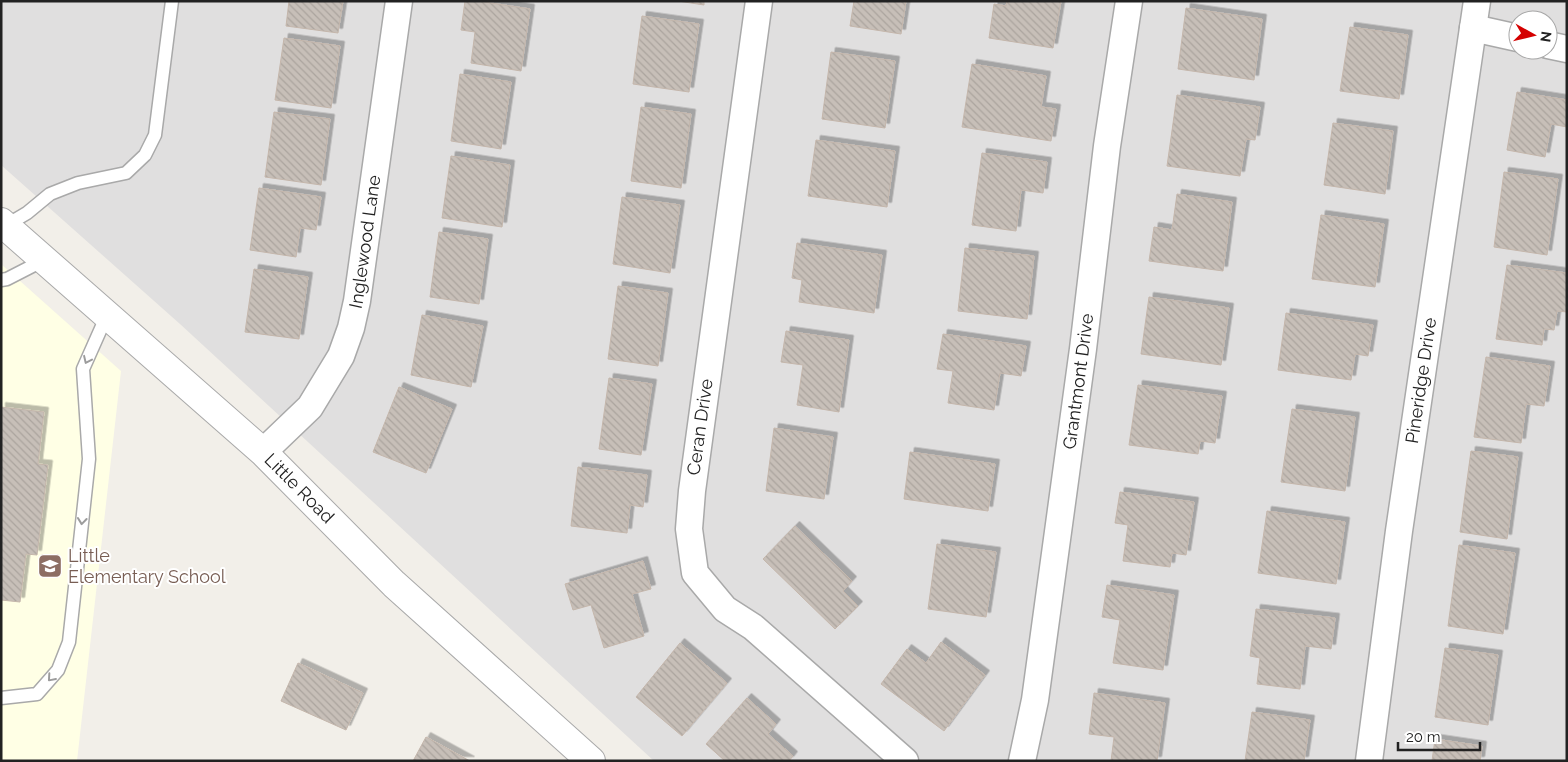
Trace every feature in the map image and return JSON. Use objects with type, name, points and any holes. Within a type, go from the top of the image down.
[{"type":"street","name":"Inglewood Lane","points":[[262,452],[310,407],[341,356],[350,328],[357,301],[399,1]]},
{"type":"street","name":"Ceran Drive","points":[[759,1],[692,492],[689,529],[695,573],[725,608],[752,626],[905,761]]},
{"type":"street","name":"Grantmont Drive","points":[[1022,761],[1038,681],[1082,359],[1107,146],[1129,1]]},
{"type":"street","name":"Pineridge Drive","points":[[1368,761],[1399,531],[1477,1]]},
{"type":"street","points":[[1473,28],[1508,36]]},
{"type":"street","name":"Little Road","points":[[3,224],[262,452],[394,584],[591,761]]},
{"type":"lane","points":[[3,224],[27,214],[50,194],[78,183],[126,173],[145,155],[155,135],[172,1]]},
{"type":"lane","points":[[1,280],[7,279],[44,260]]},
{"type":"lane","points":[[1,698],[37,694],[58,670],[69,642],[89,459],[83,369],[107,316]]},
{"type":"shaded area","points":[[1,1],[1567,1],[1567,761],[654,761],[180,324],[1,165]]},
{"type":"shaded area","name":"Little Elementary School","points":[[1,264],[121,371],[77,761],[1,761]]},
{"type":"building","points":[[289,1],[343,1],[338,33],[286,26]]},
{"type":"building","points":[[465,1],[478,1],[530,9],[521,71],[471,63],[475,32],[461,30]]},
{"type":"building","points":[[678,1],[704,1],[704,5]]},
{"type":"building","points":[[854,1],[906,1],[901,34],[850,26]]},
{"type":"building","points":[[1007,1],[1061,1],[1053,48],[989,38],[994,4],[1006,6]]},
{"type":"building","points":[[1186,8],[1262,19],[1254,80],[1178,69]]},
{"type":"building","points":[[642,16],[699,24],[689,92],[633,84]]},
{"type":"building","points":[[1350,27],[1408,35],[1399,99],[1340,91]]},
{"type":"building","points":[[284,38],[340,46],[331,108],[275,100]]},
{"type":"building","points":[[831,52],[895,61],[885,128],[822,119]]},
{"type":"building","points":[[972,64],[1046,76],[1041,107],[1056,109],[1051,141],[962,127]]},
{"type":"building","points":[[460,74],[511,82],[501,149],[451,141]]},
{"type":"building","points":[[1517,92],[1567,100],[1567,127],[1551,124],[1545,157],[1507,150]]},
{"type":"building","points":[[1177,95],[1260,107],[1255,140],[1246,139],[1240,176],[1167,166]]},
{"type":"building","points":[[641,107],[691,114],[681,188],[631,181]]},
{"type":"building","points":[[274,112],[330,119],[321,185],[265,177]]},
{"type":"building","points":[[1333,123],[1393,131],[1385,194],[1324,185]]},
{"type":"building","points":[[816,140],[895,151],[887,207],[808,196]]},
{"type":"building","points":[[982,153],[1047,162],[1043,193],[1021,190],[1016,231],[972,225]]},
{"type":"building","points":[[451,156],[510,165],[502,227],[442,218]]},
{"type":"building","points":[[1504,172],[1558,179],[1547,255],[1494,247]]},
{"type":"building","points":[[259,188],[321,197],[316,230],[300,228],[296,257],[250,250]]},
{"type":"building","points":[[1177,194],[1232,202],[1223,271],[1149,261],[1154,227],[1172,230]]},
{"type":"building","points":[[622,197],[680,205],[670,273],[613,264]]},
{"type":"building","points":[[1321,215],[1384,224],[1375,287],[1312,279]]},
{"type":"building","points":[[439,232],[488,239],[479,304],[430,297]]},
{"type":"building","points":[[797,243],[882,255],[874,313],[799,302],[802,280],[792,278]]},
{"type":"building","points":[[965,248],[1034,256],[1027,319],[958,311]]},
{"type":"building","points":[[1507,265],[1567,273],[1567,312],[1557,311],[1554,330],[1544,329],[1542,345],[1496,339]]},
{"type":"building","points":[[254,269],[308,277],[299,339],[245,332]]},
{"type":"building","points":[[618,286],[668,293],[658,366],[608,359]]},
{"type":"building","points":[[1149,297],[1229,308],[1221,365],[1141,354]]},
{"type":"building","points":[[1286,313],[1373,325],[1368,356],[1355,354],[1351,380],[1278,370]]},
{"type":"building","points":[[422,315],[483,326],[471,387],[411,375]]},
{"type":"building","points":[[786,331],[849,340],[839,412],[797,405],[803,365],[781,362]]},
{"type":"building","points":[[943,334],[1026,346],[1021,376],[1000,373],[994,410],[948,403],[953,371],[937,369]]},
{"type":"building","points":[[1486,357],[1550,366],[1544,406],[1526,404],[1521,443],[1474,437]]},
{"type":"building","points":[[609,378],[652,384],[641,455],[599,449]]},
{"type":"building","points":[[1138,385],[1222,396],[1215,443],[1200,441],[1198,454],[1129,445]]},
{"type":"building","points":[[399,387],[452,409],[426,473],[373,452]]},
{"type":"building","points":[[1,407],[44,412],[38,464],[48,465],[37,555],[26,554],[20,602],[1,600]]},
{"type":"building","points":[[1292,409],[1355,417],[1345,491],[1281,482]]},
{"type":"building","points":[[774,428],[833,437],[824,499],[766,491]]},
{"type":"building","points":[[1471,451],[1518,457],[1507,539],[1460,532]]},
{"type":"building","points":[[910,452],[995,464],[988,511],[904,499]]},
{"type":"building","points":[[578,467],[647,475],[643,507],[630,505],[627,533],[571,526]]},
{"type":"building","points":[[1120,492],[1194,502],[1186,555],[1172,553],[1170,567],[1123,561],[1128,525],[1115,523]]},
{"type":"building","points":[[1267,511],[1345,522],[1336,584],[1258,573]]},
{"type":"building","points":[[795,526],[852,581],[843,591],[858,606],[835,629],[763,559]]},
{"type":"building","points":[[937,544],[996,552],[986,617],[928,609]]},
{"type":"building","points":[[1459,545],[1515,553],[1503,634],[1448,626]]},
{"type":"building","points":[[643,561],[651,589],[632,594],[644,636],[604,648],[591,605],[573,610],[565,584]]},
{"type":"building","points":[[1107,585],[1174,595],[1163,670],[1113,663],[1120,620],[1102,617]]},
{"type":"building","points":[[1256,609],[1335,618],[1331,649],[1305,646],[1300,689],[1257,684],[1260,658],[1250,656]]},
{"type":"building","points":[[941,642],[985,675],[944,731],[881,684],[907,649],[926,663]]},
{"type":"building","points":[[680,643],[727,683],[682,736],[636,697]]},
{"type":"building","points":[[1445,648],[1498,655],[1488,725],[1435,717]]},
{"type":"building","points":[[298,663],[363,693],[346,730],[281,701]]},
{"type":"building","points":[[1094,693],[1165,703],[1157,761],[1111,761],[1114,737],[1089,734]]},
{"type":"building","points":[[747,698],[776,724],[768,734],[793,756],[789,761],[725,761],[706,744]]},
{"type":"building","points":[[1252,712],[1310,720],[1304,761],[1245,761]]},
{"type":"building","points":[[426,737],[470,761],[413,761]]},
{"type":"building","points":[[1435,739],[1482,746],[1480,761],[1432,761]]},
{"type":"place","name":"Little Elementary School","points":[[50,566]]}]
